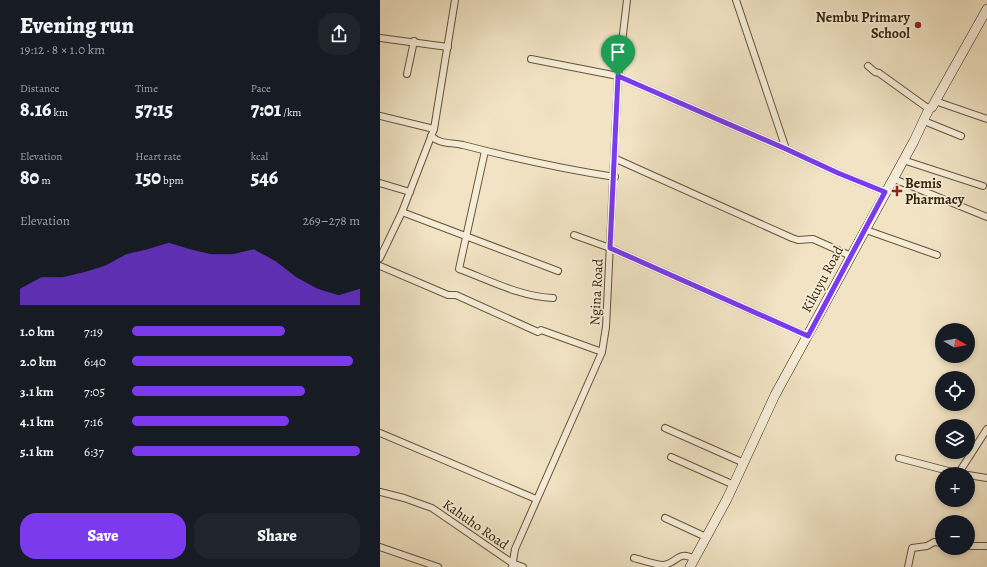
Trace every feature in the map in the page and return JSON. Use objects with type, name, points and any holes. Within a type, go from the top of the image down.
[{"type":"main road","name":"Kikuyu Road","points":[[692,563],[734,485],[775,395],[866,230],[885,192],[894,179],[929,109],[983,22],[987,9]]},
{"type":"street","points":[[380,258],[402,212],[432,136],[455,0]]},
{"type":"street","name":"Ngina Road","points":[[512,565],[515,549],[536,498],[602,352],[606,327],[616,159],[618,76],[627,0]]},
{"type":"street","points":[[736,0],[786,149]]},
{"type":"street","points":[[380,38],[414,41],[448,47]]},
{"type":"street","points":[[407,74],[414,41]]},
{"type":"street","points":[[530,59],[618,76],[838,173],[885,192]]},
{"type":"street","points":[[868,66],[929,109]]},
{"type":"street","points":[[935,101],[987,119]]},
{"type":"street","points":[[380,116],[434,129]]},
{"type":"street","points":[[924,121],[961,136]]},
{"type":"street","points":[[432,136],[438,142],[459,144],[517,159],[614,177]]},
{"type":"street","points":[[485,151],[459,269],[526,294],[554,298]]},
{"type":"street","points":[[616,159],[792,238],[798,240],[813,239],[851,256]]},
{"type":"street","points":[[903,160],[983,186]]},
{"type":"street","points":[[894,179],[987,217]]},
{"type":"street","points":[[380,183],[410,192]]},
{"type":"street","points":[[402,212],[558,271]]},
{"type":"street","points":[[866,230],[937,255]]},
{"type":"street","points":[[574,235],[610,248],[808,336]]},
{"type":"street","points":[[380,266],[448,295],[456,295],[538,332],[541,330],[602,352]]},
{"type":"street","points":[[665,428],[744,463]]},
{"type":"street","points":[[963,467],[987,429]]},
{"type":"street","points":[[380,433],[536,498]]},
{"type":"street","points":[[671,457],[734,485]]},
{"type":"street","points":[[899,458],[935,468]]},
{"type":"street","points":[[975,476],[987,478]]},
{"type":"street","name":"Kahuho Road","points":[[380,492],[404,498],[432,508],[512,565],[523,567]]},
{"type":"street","points":[[665,518],[706,537]]},
{"type":"street","points":[[908,567],[912,548],[927,546],[935,542]]},
{"type":"street","points":[[975,546],[987,546]]},
{"type":"street","points":[[380,547],[438,567]]},
{"type":"street","points":[[634,558],[661,565],[682,556],[688,556],[692,563]]},
{"type":"place","name":"Nembu Primary School","points":[[918,25]]},
{"type":"place","name":"Bemis Pharmacy","points":[[897,191]]},
{"type":"route","points":[[618,76],[838,173],[885,192],[808,336],[722,296],[610,248],[616,159],[618,76]]}]
